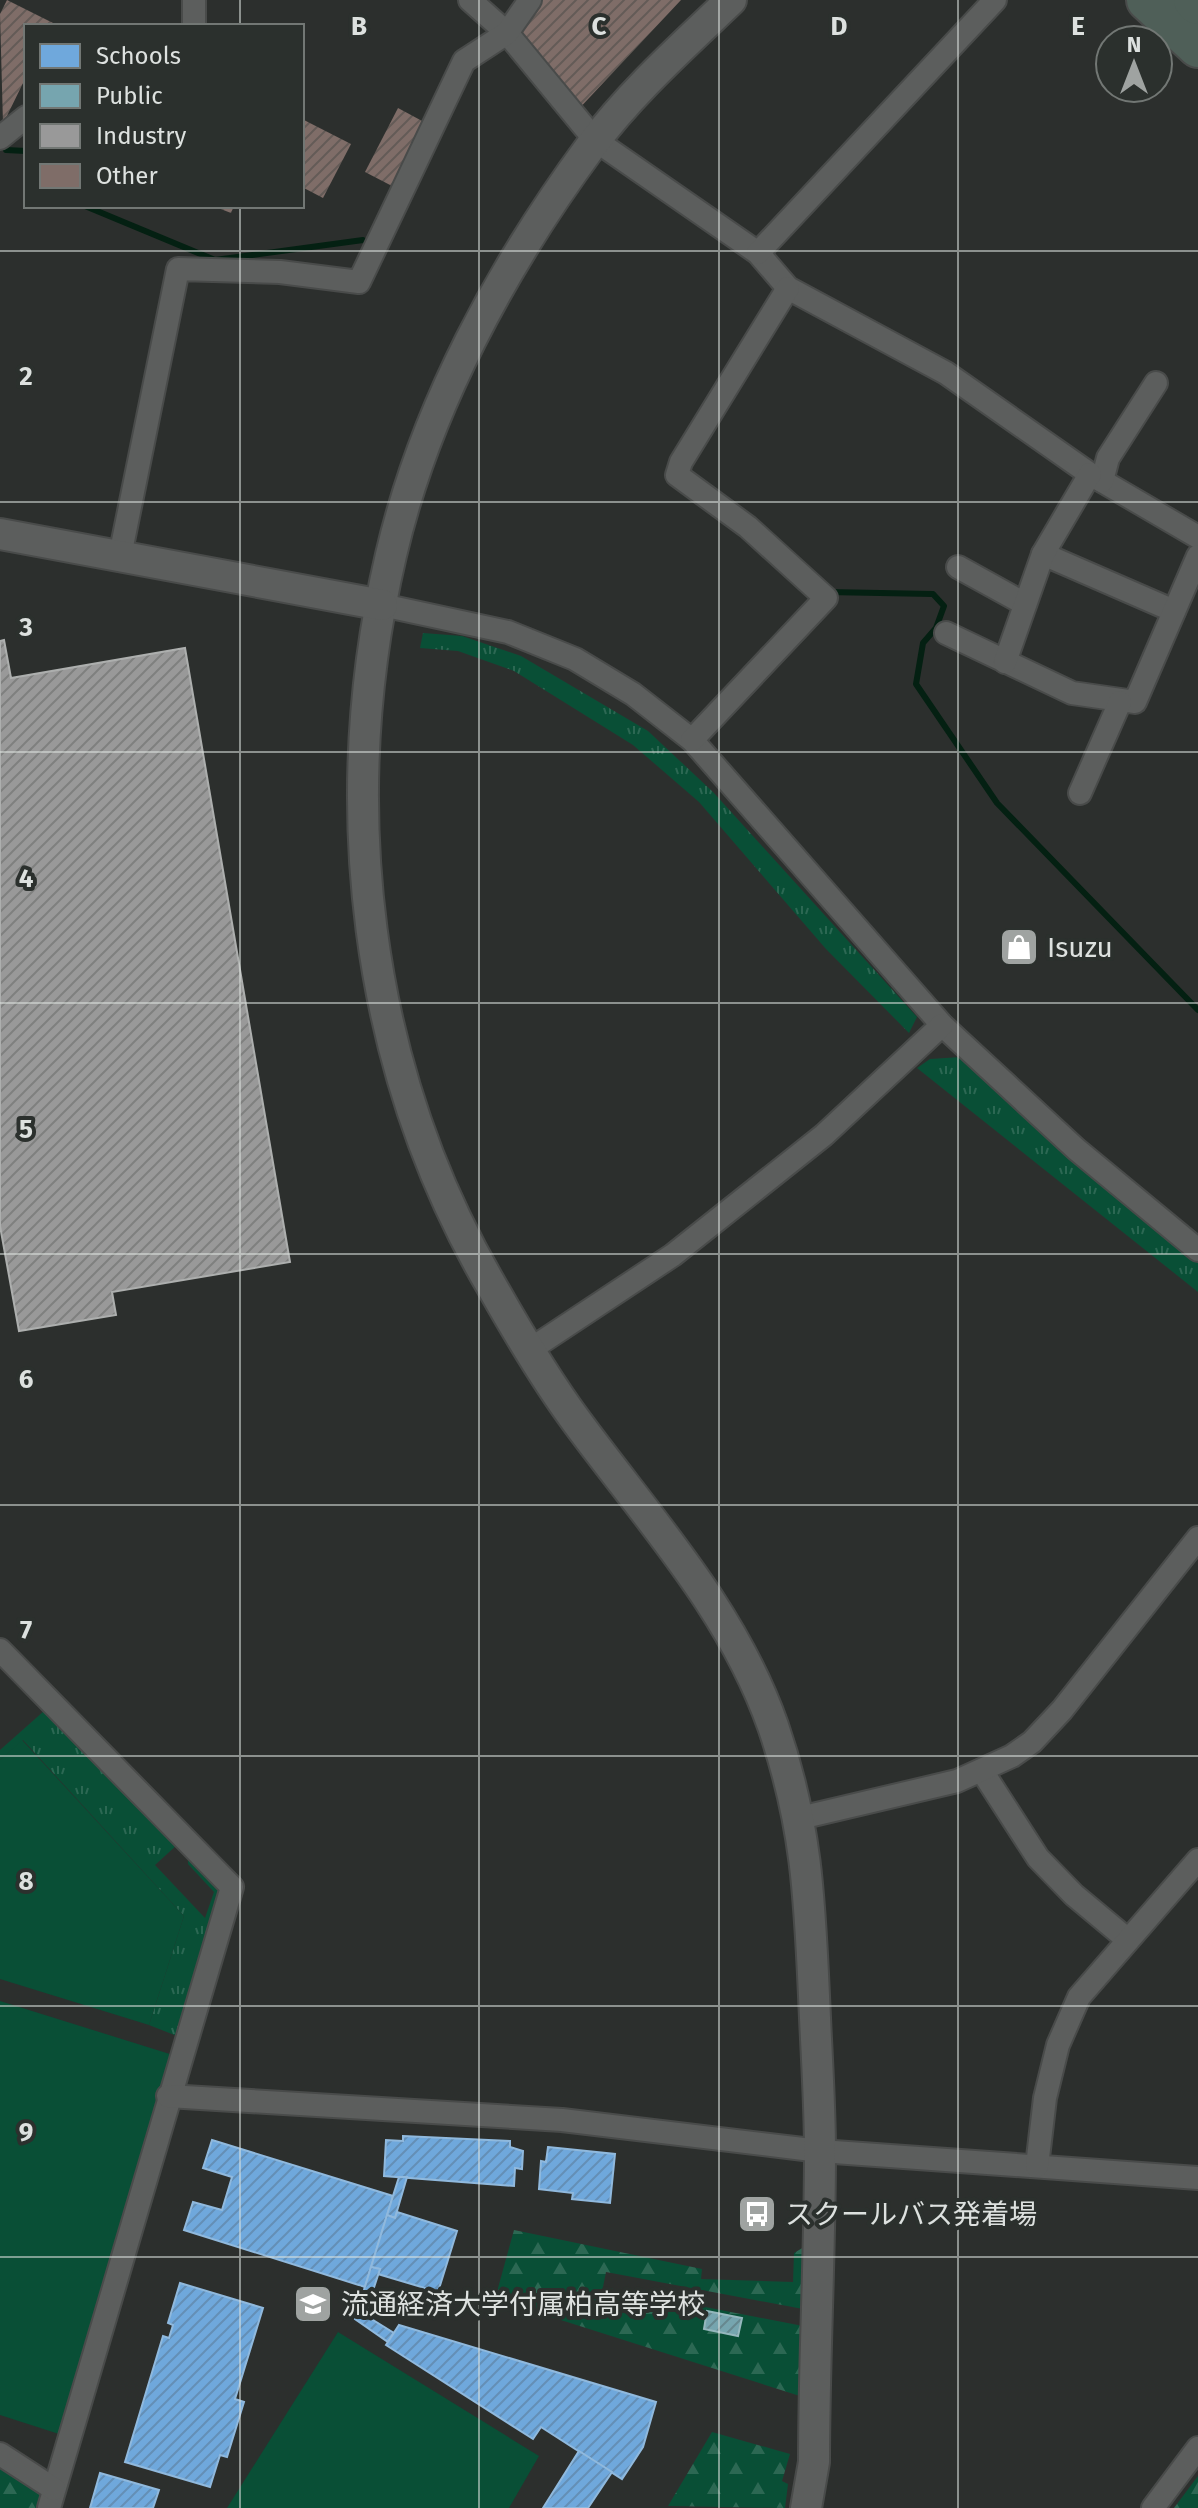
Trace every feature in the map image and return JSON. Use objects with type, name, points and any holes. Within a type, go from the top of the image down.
[{"type":"highway","points":[[1147,0],[1198,47]]},
{"type":"street","points":[[194,0],[194,24]]},
{"type":"street","points":[[470,0],[507,33],[595,140],[758,253],[788,288],[946,373],[1096,477],[1198,537]]},
{"type":"street","points":[[120,556],[178,269],[280,272],[359,282],[464,61],[507,33],[530,0]]},
{"type":"street","points":[[731,0],[633,97],[595,140],[539,221],[469,346],[417,467],[391,555],[363,763],[363,834],[378,977],[406,1091],[430,1164],[465,1239],[573,1417],[666,1536],[735,1640],[756,1680],[775,1731],[800,1818],[813,1913],[820,2151],[814,2505]]},
{"type":"street","points":[[758,253],[995,0]]},
{"type":"street","points":[[0,138],[24,119]]},
{"type":"street","points":[[692,740],[826,598],[748,527],[677,475],[681,462],[788,288]]},
{"type":"street","points":[[1005,662],[1043,554],[1156,383]]},
{"type":"street","points":[[0,534],[382,605],[508,632],[575,659],[633,694],[692,740],[942,1025],[1076,1149],[1198,1250]]},
{"type":"street","points":[[1043,554],[1174,611]]},
{"type":"street","points":[[946,633],[1072,693],[1135,702],[1198,556]]},
{"type":"street","points":[[958,567],[1025,604]]},
{"type":"street","points":[[1080,793],[1120,702]]},
{"type":"street","points":[[531,1349],[673,1255],[824,1135],[942,1025]]},
{"type":"street","points":[[800,1818],[922,1790],[982,1771],[1012,1756],[1048,1726],[1196,1544]]},
{"type":"street","points":[[0,1650],[232,1887],[52,2498],[0,2454]]},
{"type":"street","points":[[982,1771],[1038,1858],[1074,1895],[1128,1940]]},
{"type":"street","points":[[1037,2166],[1045,2098],[1058,2045],[1079,1997],[1198,1860]]},
{"type":"street","points":[[168,2096],[562,2120],[820,2151],[1198,2178]]},
{"type":"street","points":[[1153,2508],[1198,2448]]},
{"type":"green space","points":[[423,633],[462,636],[521,656],[648,731],[713,792],[917,1017],[909,1033],[826,949],[699,802],[633,745],[514,671],[458,651],[420,648]]},
{"type":"green space","points":[[961,1057],[1036,1128],[1198,1261],[1198,1292],[917,1068],[930,1059]]},
{"type":"green space","points":[[44,1711],[178,1844],[155,1865],[205,1918],[214,1892],[188,1864],[188,1859],[191,1857],[226,1890],[182,2038],[149,2025],[184,1916],[23,1740],[0,1760],[0,1750]]},
{"type":"green space","points":[[22,1740],[184,1916],[149,2025],[0,1979],[0,1760]]},
{"type":"green space","points":[[0,2001],[173,2055],[59,2434],[0,2415]]},
{"type":"green space","points":[[514,2230],[702,2269],[701,2279],[793,2282],[794,2253],[804,2247],[803,2309],[606,2272],[603,2287],[803,2326],[803,2397],[495,2299]]},
{"type":"green space","points":[[338,2332],[539,2456],[509,2508],[227,2508]]},
{"type":"green space","points":[[712,2432],[790,2454],[782,2481],[788,2484],[785,2508],[668,2506]]},
{"type":"green space","points":[[0,2461],[46,2494],[42,2508],[0,2508]]},
{"type":"green space","points":[[1198,2476],[1198,2508],[1174,2508]]},
{"type":"building: Schools","points":[[403,2136],[510,2141],[510,2147],[523,2151],[522,2169],[515,2168],[514,2186],[384,2176],[386,2140],[403,2141]]},
{"type":"building: Schools","points":[[212,2140],[393,2196],[365,2287],[184,2230],[193,2202],[222,2210],[232,2177],[203,2168]]},
{"type":"building: Schools","points":[[548,2147],[615,2154],[610,2203],[572,2199],[573,2193],[539,2189],[541,2161],[546,2162]]},
{"type":"building: Schools","points":[[399,2177],[407,2177],[395,2218],[387,2215]]},
{"type":"building: Schools","points":[[397,2212],[457,2231],[438,2292],[378,2274],[380,2269],[371,2267],[387,2215],[395,2218]]},
{"type":"building: Schools","points":[[371,2267],[380,2269],[365,2315],[394,2333],[388,2342],[355,2319]]},
{"type":"building: Schools","points":[[180,2283],[263,2308],[235,2399],[244,2402],[227,2457],[220,2455],[210,2487],[125,2462],[163,2336],[169,2338],[173,2325],[168,2323]]},
{"type":"building: Schools","points":[[399,2325],[656,2402],[643,2447],[622,2479],[541,2427],[533,2439],[386,2345]]},
{"type":"building: Schools","points":[[579,2451],[612,2472],[588,2508],[543,2508]]},
{"type":"building: Schools","points":[[100,2473],[159,2490],[153,2508],[90,2508]]},
{"type":"building: Public","points":[[707,2311],[742,2318],[738,2336],[704,2329]]},
{"type":"building: Industry","points":[[4,640],[11,678],[185,648],[290,1262],[112,1292],[116,1315],[19,1331],[0,1226],[0,641]]},
{"type":"building: Other","points":[[7,0],[53,23],[24,24],[24,81],[3,124],[0,14]]},
{"type":"building: Other","points":[[537,0],[681,0],[575,113],[519,41],[518,27]]},
{"type":"building: Other","points":[[398,108],[424,122],[392,186],[365,172]]},
{"type":"building: Other","points":[[304,120],[351,144],[323,198],[304,188]]},
{"type":"waterway","points":[[6,150],[24,151]]},
{"type":"waterway","points":[[90,208],[215,260],[363,240]]},
{"type":"waterway","points":[[827,592],[933,594],[944,606],[936,628],[923,643],[916,684],[997,803],[1198,1010]]},
{"type":"place","name":"Isuzu","points":[[1019,947]]},
{"type":"place","name":"スクールバス発着場","points":[[757,2214]]},
{"type":"place","name":"流通経済大学付属柏高等学校","points":[[313,2304]]}]
